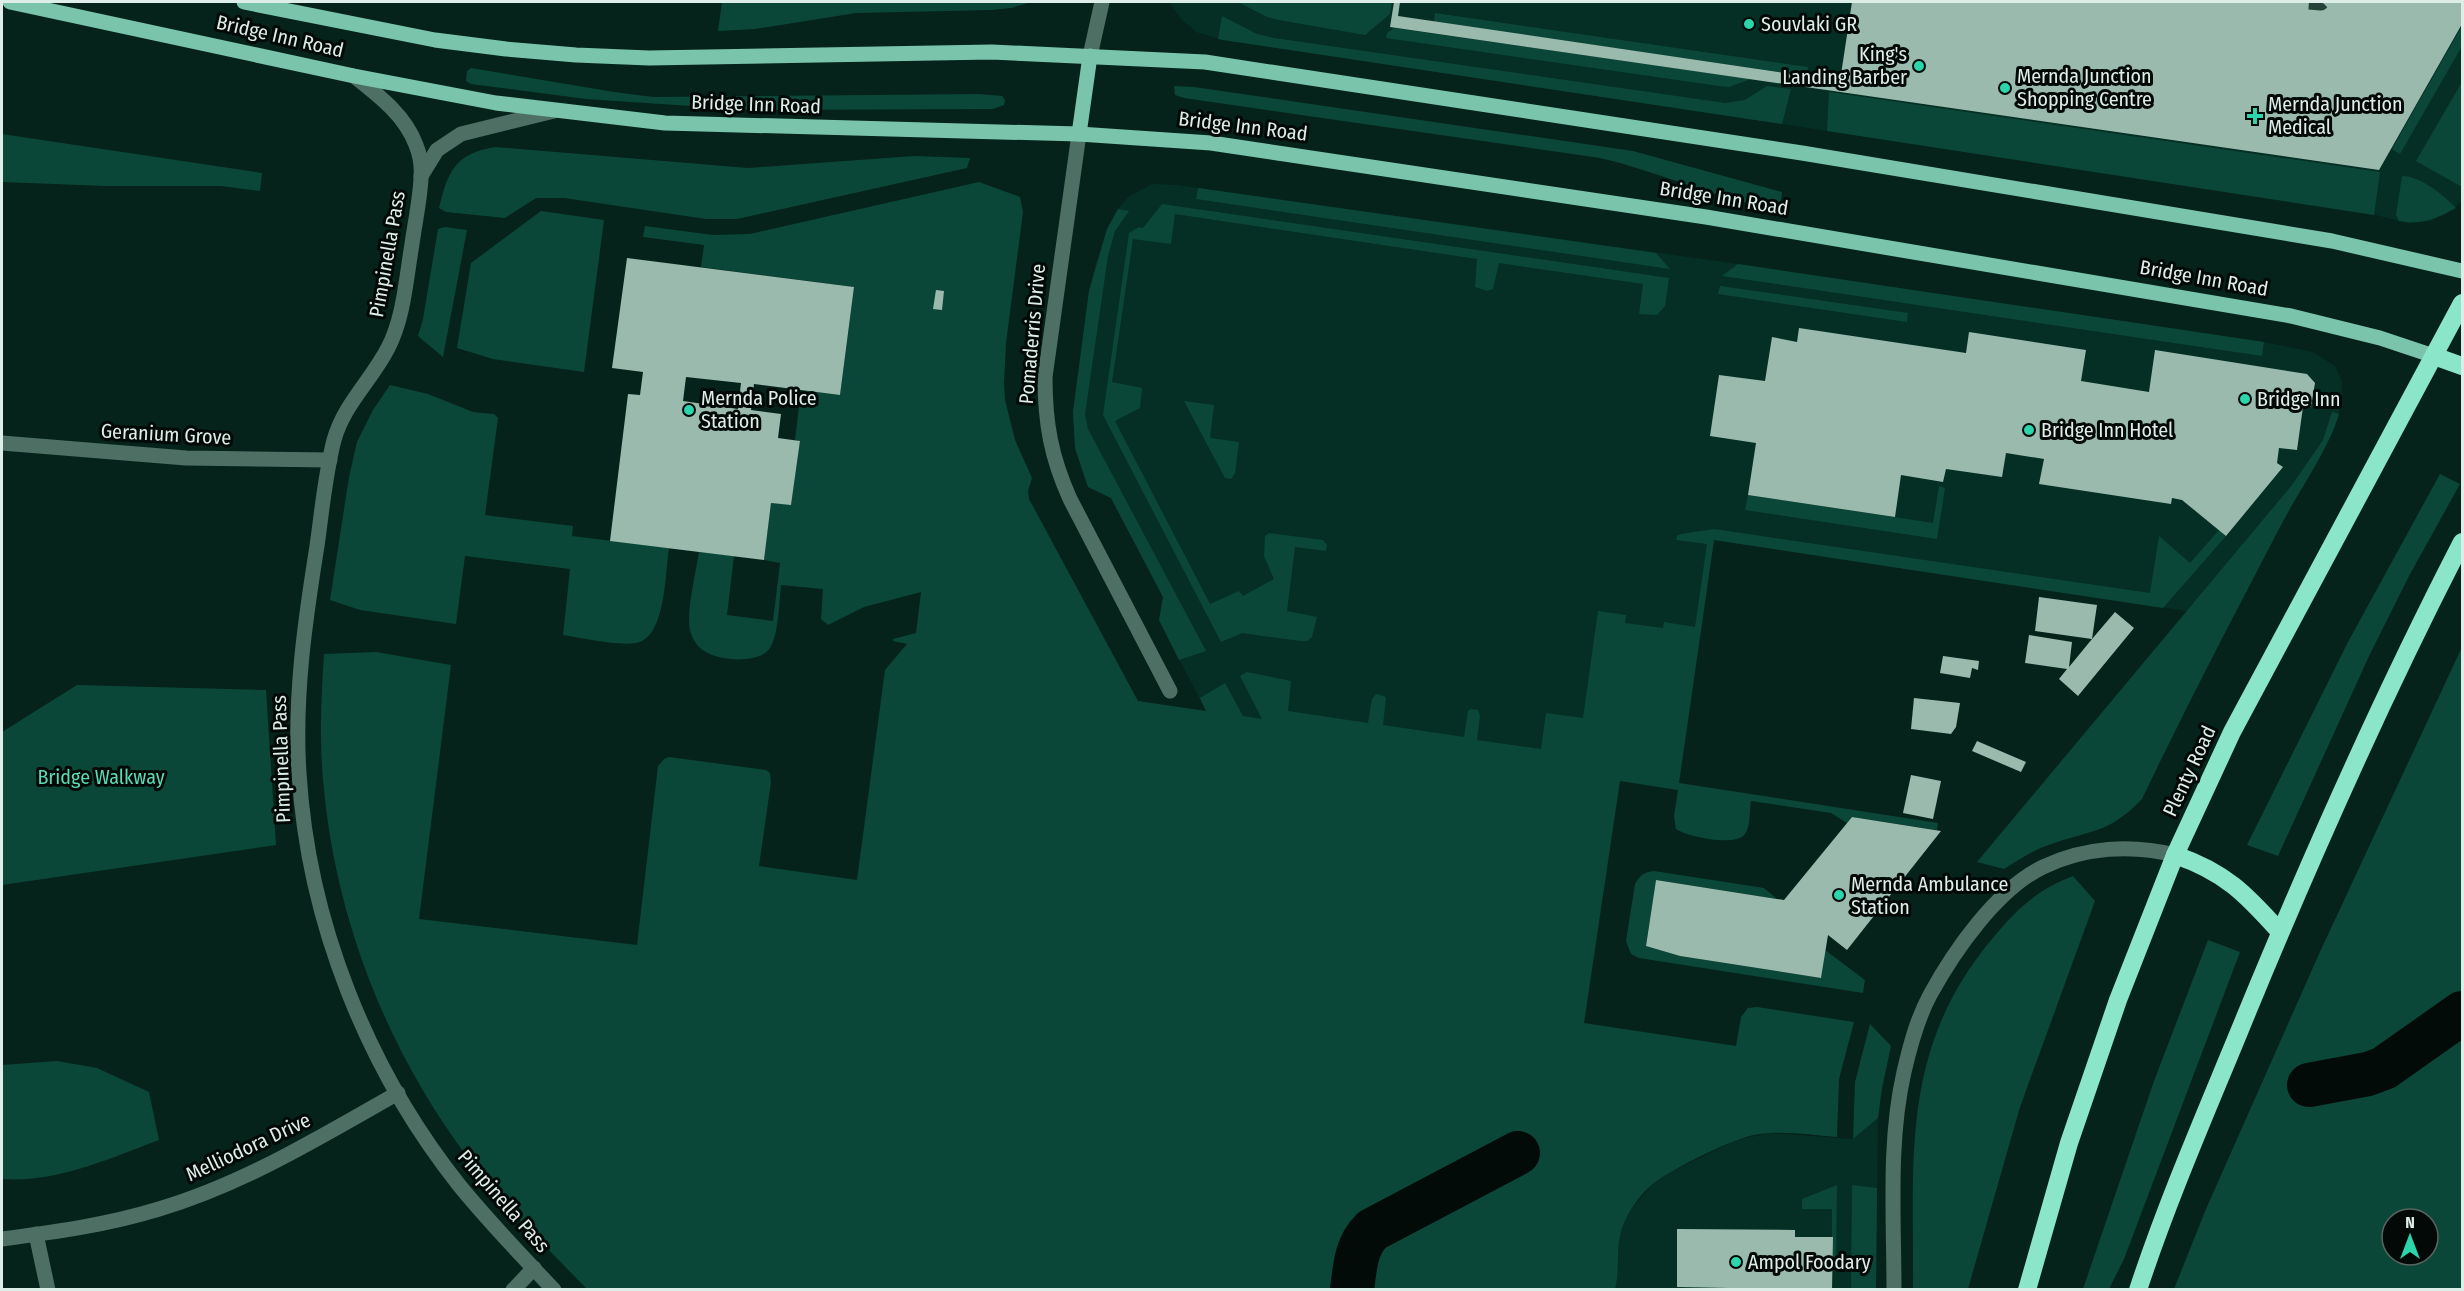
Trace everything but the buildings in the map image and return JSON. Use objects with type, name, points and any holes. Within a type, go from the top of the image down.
[{"type":"highway","name":"Plenty Road","points":[[2027,1290],[2076,1121],[2118,1000],[2175,855],[2232,732],[2463,303]]},
{"type":"highway","name":"Bridge Inn Road","points":[[2434,356],[2463,366]]},
{"type":"highway","points":[[2138,1290],[2176,1185],[2280,932],[2370,731],[2462,543]]},
{"type":"highway","points":[[2175,855],[2202,864],[2227,879],[2249,897],[2280,932]]},
{"type":"main road","name":"Bridge Inn Road","points":[[10,2],[354,76],[496,103],[665,123],[1078,134],[1211,143],[1706,217],[2290,316],[2380,338],[2434,356]]},
{"type":"main road","name":"Bridge Inn Road","points":[[243,2],[435,40],[576,55],[650,58],[992,52],[1205,62],[1660,130],[2332,241],[2463,272]]},
{"type":"main road","points":[[1078,134],[1090,56]]},
{"type":"street","points":[[1090,56],[1102,2]]},
{"type":"street","name":"Pimpinella Pass","points":[[354,76],[393,109],[411,133],[420,159],[421,176],[398,322],[387,351],[342,418],[330,460],[301,663],[298,736],[302,806],[307,843],[315,884],[337,961],[372,1046],[429,1144],[458,1184],[554,1290]]},
{"type":"street","name":"Pimpinella Pass","points":[[421,176],[436,150],[460,134],[556,110]]},
{"type":"street","name":"Pomaderris Drive","points":[[1078,134],[1045,376],[1045,410],[1050,444],[1070,499],[1170,691]]},
{"type":"street","name":"Geranium Grove","points":[[2,443],[186,458],[330,460]]},
{"type":"street","points":[[1894,1290],[1895,1159],[1898,1112],[1904,1073],[1921,1016],[1930,996],[1951,962],[1999,900],[2021,880],[2043,867],[2067,858],[2115,848],[2151,849],[2175,855]]},
{"type":"street","name":"Melliodora Drive","points":[[2,1239],[86,1228],[150,1212],[234,1181],[398,1093]]},
{"type":"street","points":[[36,1234],[48,1290]]},
{"type":"street","points":[[513,1290],[534,1268]]},
{"type":"shaded area","name":"Mernda Junction Shopping Centre","points":[[1169,2],[2462,2],[2462,202],[2431,221],[2408,223],[2359,211],[1223,40],[1196,32],[1181,19]]},
{"type":"shaded area","points":[[1152,184],[1178,185],[1738,264],[2264,342],[2313,352],[2335,366],[2342,381],[2341,407],[2328,441],[2299,490],[2233,618],[1714,540],[1680,775],[1276,741],[1206,711],[1159,620],[1163,597],[1111,498],[1088,487],[1075,448],[1073,412],[1089,291],[1095,267],[1107,229],[1118,209],[1128,197]]},
{"type":"shaded area","points":[[1878,1118],[1876,1289],[1497,1290],[1632,1208],[1654,1183],[1669,1173],[1736,1140],[1770,1133],[1853,1139]]},
{"type":"green space","points":[[722,2],[1031,2],[1011,8],[991,10],[856,13],[755,29],[718,31]]},
{"type":"green space","points":[[1238,2],[1392,2],[1390,14],[1365,35],[1267,17]]},
{"type":"green space","points":[[1435,13],[1808,67],[1807,76],[1434,22]]},
{"type":"green space","points":[[1222,16],[1257,34],[1274,38],[1725,103],[1745,100],[1767,86],[1791,89],[1782,124],[1223,40],[1218,39]]},
{"type":"green space","points":[[2462,26],[2462,46],[2400,154],[2392,149]]},
{"type":"green space","points":[[1394,28],[1751,79],[1729,87],[1719,86],[1386,38],[1387,33]]},
{"type":"green space","points":[[471,68],[653,97],[979,94],[1002,96],[1005,100],[1004,105],[993,109],[751,110],[586,99],[471,84],[466,81],[467,71]]},
{"type":"green space","points":[[2462,82],[2462,187],[2416,161]]},
{"type":"green space","points":[[1174,86],[1194,87],[1633,151],[1782,192],[1780,210],[1734,200],[1600,158],[1184,98],[1175,95]]},
{"type":"green space","points":[[1829,92],[2380,172],[2374,215],[1827,131]]},
{"type":"green space","points":[[2,134],[262,173],[260,191],[221,186],[106,186],[2,182]]},
{"type":"green space","points":[[495,147],[748,168],[914,156],[970,158],[967,168],[737,219],[706,219],[564,198],[536,198],[505,218],[446,212],[439,208],[446,184],[455,166],[471,154]]},
{"type":"green space","points":[[2402,176],[2424,183],[2456,208],[2429,220],[2399,221],[2396,215]]},
{"type":"green space","points":[[979,182],[1020,197],[1023,212],[1006,343],[1004,383],[1005,400],[1015,440],[1032,478],[1028,491],[1029,499],[1138,701],[1206,711],[1200,698],[1225,683],[1243,716],[1262,719],[1240,676],[1247,672],[1291,681],[1288,711],[1368,723],[1372,699],[1376,694],[1386,698],[1383,725],[1464,737],[1468,711],[1478,710],[1480,716],[1477,740],[1541,749],[1546,713],[1583,718],[1598,611],[1626,615],[1625,623],[1663,628],[1664,622],[1695,627],[1707,544],[1676,540],[1681,534],[1714,529],[2150,593],[2159,536],[2190,563],[2219,530],[2226,536],[2163,608],[1714,540],[1679,783],[1938,823],[1937,830],[1852,817],[1847,823],[1831,813],[1751,801],[1745,834],[1732,840],[1712,839],[1676,829],[1674,816],[1678,790],[1620,781],[1584,1023],[1736,1046],[1741,1017],[1748,1008],[1757,1007],[1854,1022],[1839,1079],[1837,1137],[1785,1133],[1754,1135],[1717,1148],[1654,1183],[1630,1212],[1621,1231],[1615,1289],[587,1289],[510,1209],[468,1158],[439,1117],[414,1074],[371,984],[354,937],[331,840],[321,756],[324,654],[376,652],[451,665],[419,919],[637,945],[658,766],[669,757],[766,770],[770,773],[771,782],[759,866],[857,880],[885,670],[907,644],[893,641],[893,639],[916,633],[921,592],[864,607],[828,625],[821,619],[823,589],[781,585],[773,642],[765,653],[749,659],[730,659],[712,655],[703,650],[692,637],[689,623],[699,552],[734,556],[727,615],[773,621],[780,563],[764,560],[771,503],[791,504],[800,442],[795,440],[801,390],[840,395],[854,287],[701,267],[704,245],[643,237],[645,226],[713,235],[750,234]]},
{"type":"green space","points":[[1198,188],[1656,253],[1670,269],[1196,199]]},
{"type":"green space","points":[[1162,204],[1669,278],[1665,306],[1657,315],[1639,314],[1643,284],[1499,263],[1493,289],[1487,291],[1475,287],[1477,259],[1175,214],[1171,244],[1133,239],[1112,382],[1142,388],[1140,408],[1115,421],[1210,604],[1239,591],[1243,596],[1274,579],[1264,556],[1265,536],[1269,533],[1323,540],[1327,545],[1326,551],[1295,547],[1287,611],[1317,617],[1312,637],[1307,641],[1300,641],[1242,633],[1221,642],[1103,415],[1129,233],[1139,227],[1143,228]]},
{"type":"green space","points":[[1118,209],[1129,211],[1115,231],[1108,256],[1085,414],[1088,429],[1206,651],[1179,660],[1159,620],[1163,597],[1111,498],[1088,487],[1075,448],[1073,412],[1089,291],[1107,229]]},
{"type":"green space","points":[[541,211],[604,220],[584,372],[493,359],[457,348],[471,263]]},
{"type":"green space","points":[[445,227],[467,230],[443,357],[418,336],[438,229]]},
{"type":"green space","points":[[1738,264],[2264,342],[2262,356],[1722,276]]},
{"type":"green space","points":[[1720,286],[1908,313],[1907,322],[1718,294]]},
{"type":"green space","points":[[390,385],[428,394],[473,412],[494,414],[498,418],[485,515],[573,526],[572,536],[669,548],[659,617],[646,639],[636,643],[620,643],[563,635],[570,569],[465,556],[456,624],[360,610],[330,600],[349,477],[357,442],[373,410]]},
{"type":"green space","points":[[1184,401],[1214,405],[1210,438],[1239,442],[1235,473],[1231,479],[1225,478]]},
{"type":"green space","points":[[2332,412],[2339,414],[2328,442],[2287,514],[2142,799],[2130,811],[2108,825],[2040,848],[2004,869],[1977,862],[2292,485],[2323,440]]},
{"type":"green space","points":[[2440,474],[2460,484],[2409,576],[2370,654],[2278,856],[2247,845],[2348,642]]},
{"type":"green space","points":[[1939,486],[1945,488],[1937,539],[1745,510],[1748,495],[1933,523]]},
{"type":"green space","points":[[2462,647],[2462,1289],[2174,1289],[2206,1209],[2319,954]]},
{"type":"green space","name":"Bridge Walkway","points":[[77,685],[266,690],[276,845],[2,885],[2,732]]},
{"type":"green space","points":[[1654,871],[1764,888],[1777,899],[1656,880],[1646,946],[1680,956],[1821,978],[1825,950],[1865,980],[1863,993],[1639,958],[1631,954],[1626,941],[1635,884],[1643,874]]},
{"type":"green space","points":[[2073,876],[2095,901],[2020,1107],[1968,1289],[1913,1289],[1914,1149],[1918,1106],[1927,1063],[1941,1022],[1962,980],[2010,919],[2037,894]]},
{"type":"green space","points":[[2208,940],[2240,952],[2124,1259],[2109,1289],[2083,1289],[2154,1081]]},
{"type":"green space","points":[[1870,1024],[1891,1046],[1878,1118],[1853,1139],[1855,1082]]},
{"type":"green space","points":[[57,1061],[97,1068],[149,1092],[159,1140],[101,1162],[62,1173],[43,1177],[2,1179],[2,1065]]},
{"type":"green space","points":[[1837,1185],[1836,1260],[1832,1260],[1832,1209],[1802,1209],[1802,1199]]},
{"type":"green space","points":[[1852,1185],[1877,1188],[1876,1289],[1851,1289]]},
{"type":"waterway","points":[[2309,1085],[2368,1074],[2384,1068],[2462,1013]]},
{"type":"waterway","points":[[1352,1290],[1359,1251],[1372,1230],[1518,1153]]},
{"type":"tunnel","points":[[2309,2],[2322,2]]},
{"type":"place","name":"Souvlaki GR","points":[[1749,24]]},
{"type":"place","name":"King's Landing Barber","points":[[1919,66]]},
{"type":"place","name":"Mernda Junction Shopping Centre","points":[[2005,88]]},
{"type":"place","name":"Mernda Junction Medical","points":[[2255,116]]},
{"type":"place","name":"Bridge Inn","points":[[2245,399]]},
{"type":"place","name":"Mernda Police Station","points":[[689,410]]},
{"type":"place","name":"Bridge Inn Hotel","points":[[2029,430]]},
{"type":"place","name":"Mernda Ambulance Station","points":[[1839,895]]},
{"type":"place","name":"Ampol Foodary","points":[[1736,1262]]}]
